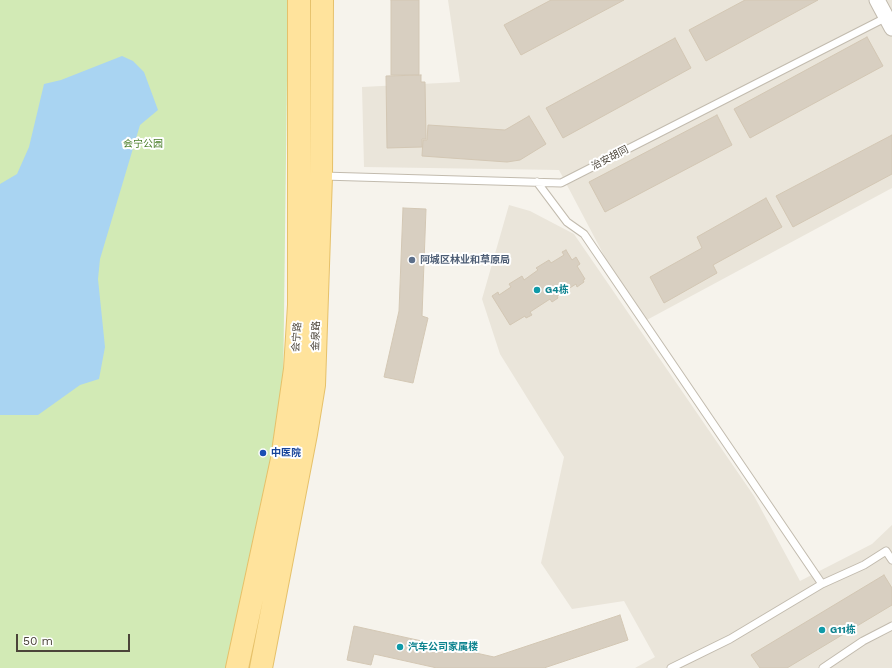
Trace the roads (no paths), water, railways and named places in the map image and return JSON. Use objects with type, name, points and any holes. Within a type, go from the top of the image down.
[{"type":"main road","name":"会宁路","points":[[237,668],[282,459],[295,369],[310,175],[299,0]]},
{"type":"main road","name":"金泉路","points":[[261,668],[314,385],[310,175],[322,0]]},
{"type":"street","points":[[877,0],[890,20]]},
{"type":"lane","name":"治安胡同","points":[[310,175],[561,183],[890,20]]},
{"type":"lane","points":[[537,182],[566,222],[584,234],[822,584]]},
{"type":"lane","points":[[671,668],[730,639],[822,584],[864,565],[886,551],[892,560]]},
{"type":"lane","points":[[823,668],[863,641],[892,626]]},
{"type":"water","points":[[122,56],[133,61],[144,72],[158,110],[140,125],[100,259],[98,279],[105,347],[99,379],[80,385],[38,415],[0,415],[0,184],[17,174],[29,147],[44,84],[61,80]]},
{"type":"place","name":"阿城区林业和草原局","points":[[412,260]]},
{"type":"place","name":"G4栋","points":[[537,290]]},
{"type":"place","name":"中医院","points":[[263,453]]},
{"type":"place","name":"G11栋","points":[[822,630]]},
{"type":"place","name":"汽车公司家属楼","points":[[400,647]]},
{"type":"park label","name":"会宁公园","points":[[143,144]]}]
